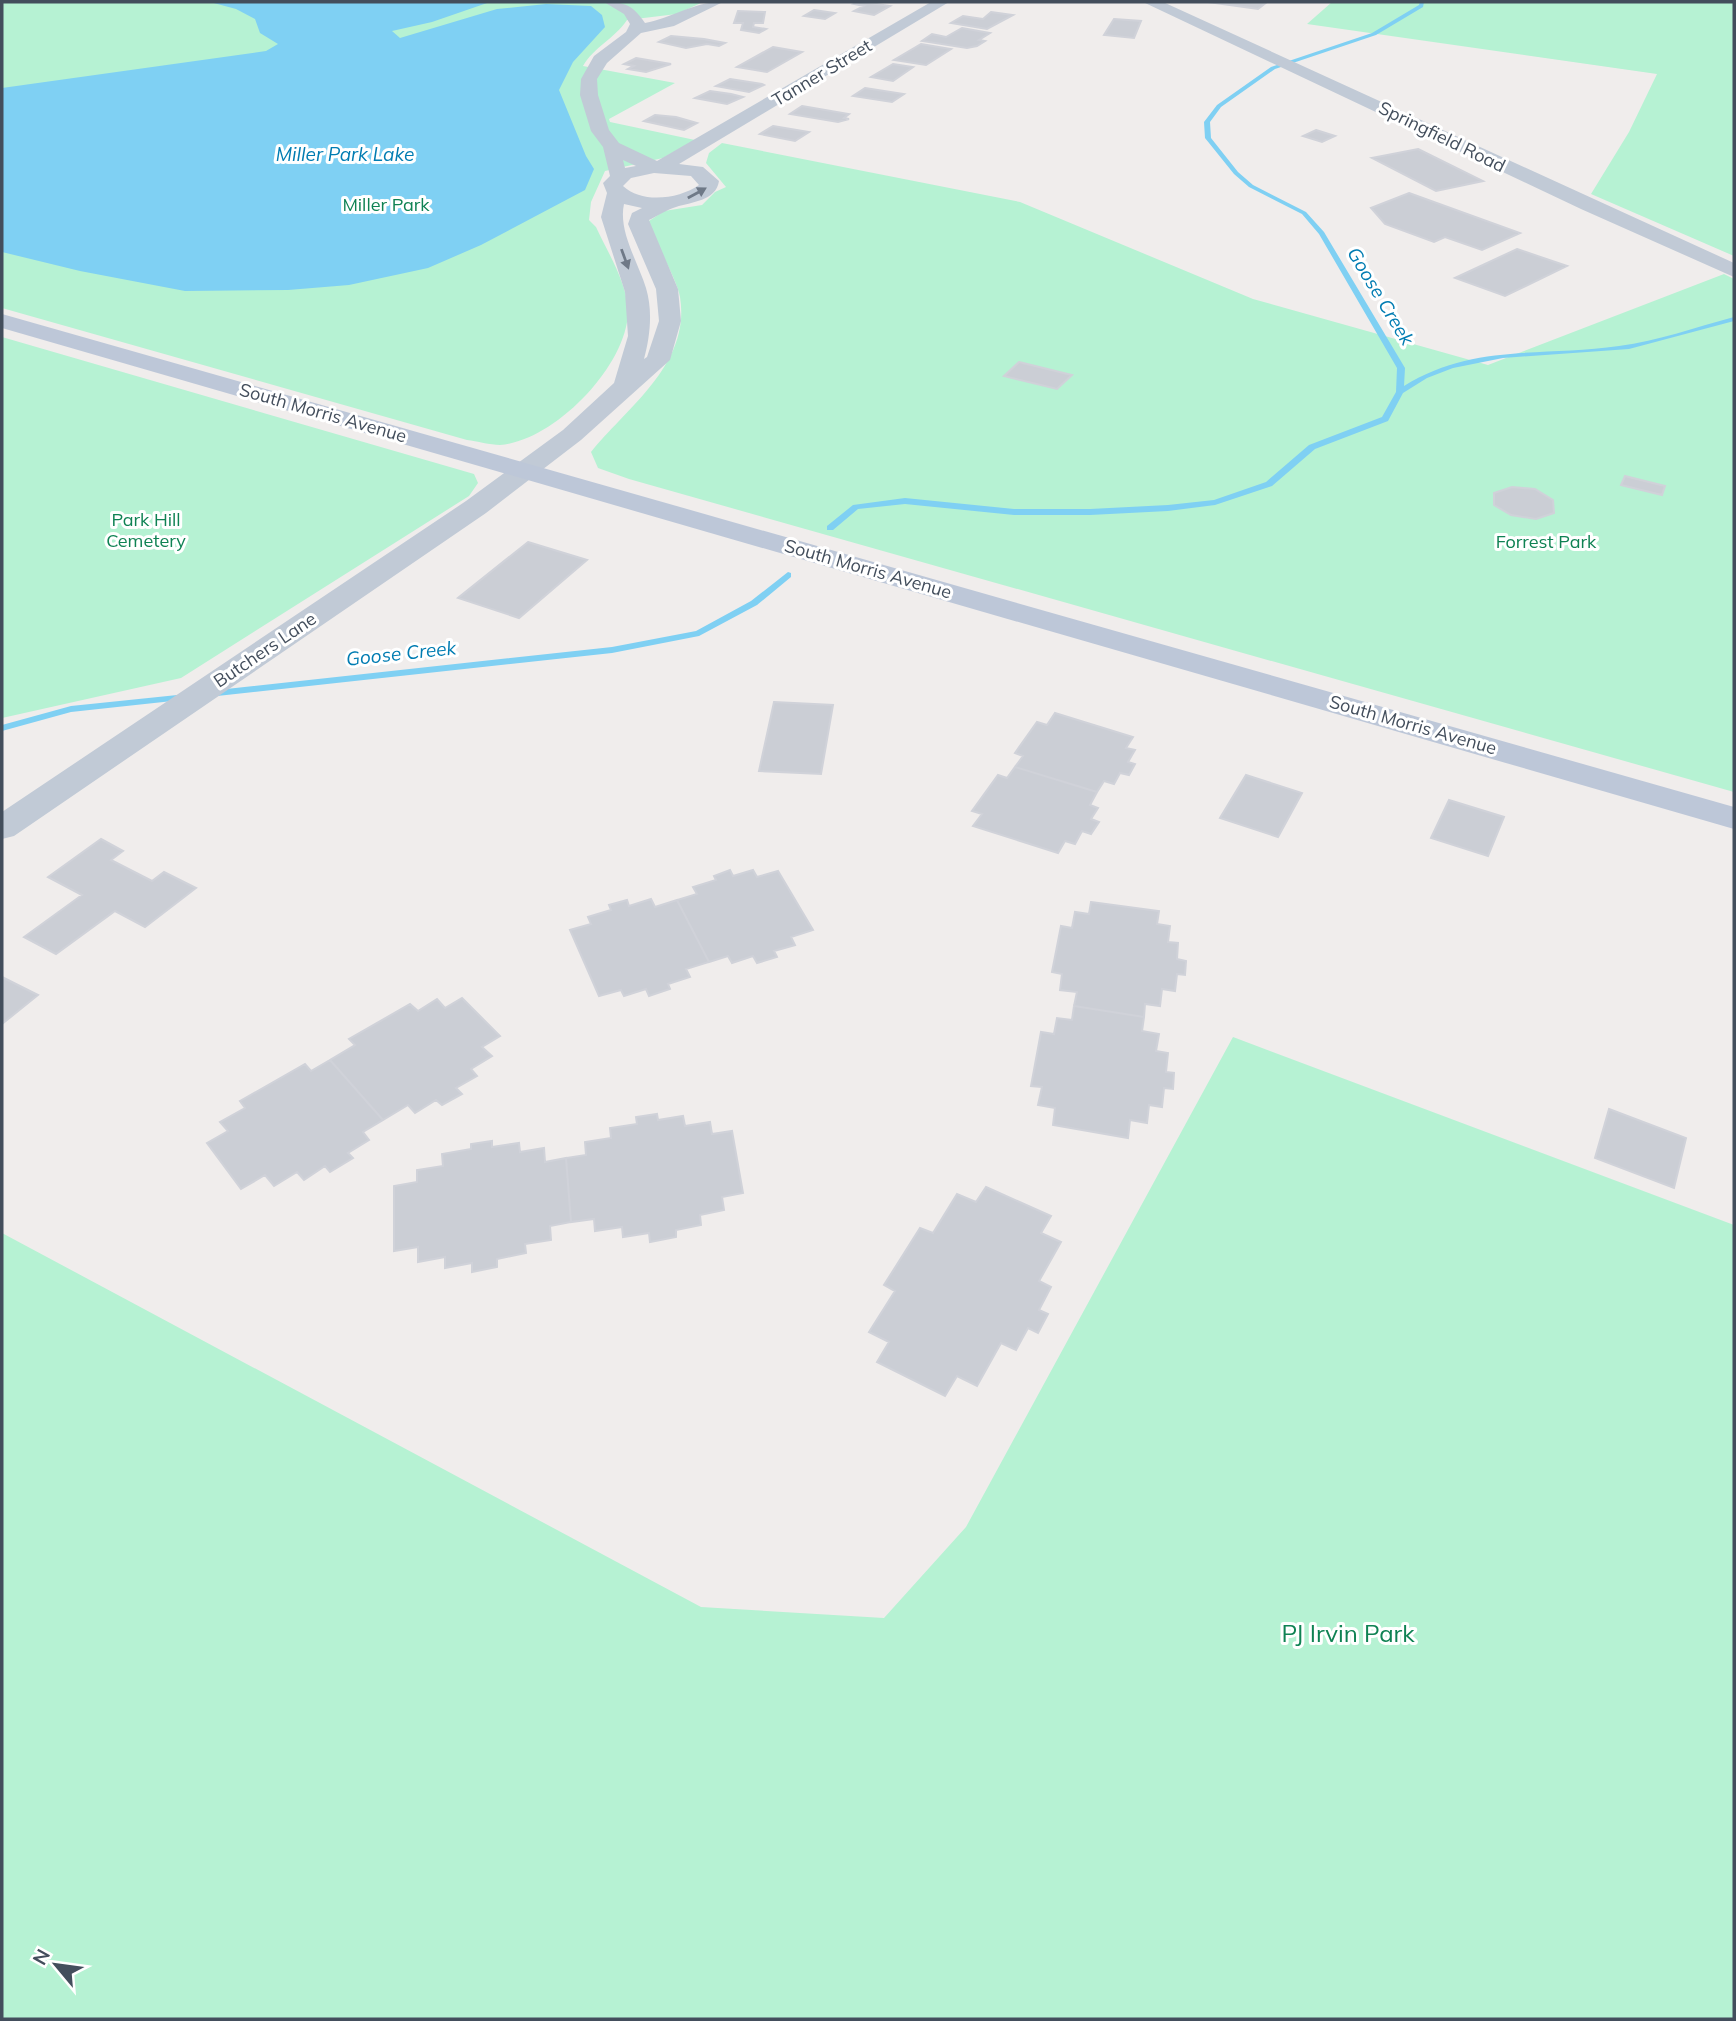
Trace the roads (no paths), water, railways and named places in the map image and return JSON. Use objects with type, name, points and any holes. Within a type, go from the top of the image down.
[{"type":"main road","name":"South Morris Avenue","points":[[2,321],[1734,818]]},
{"type":"street","points":[[611,2],[636,17],[636,29]]},
{"type":"street","points":[[625,385],[639,336],[636,292],[611,217],[617,186],[612,147],[600,131],[589,95],[589,79],[600,60],[636,29],[668,23],[715,2]]},
{"type":"street","name":"Tanner Street","points":[[658,167],[703,144],[942,2]]},
{"type":"street","name":"Springfield Road","points":[[1151,2],[1568,197],[1734,271]]},
{"type":"street","points":[[696,171],[703,144]]},
{"type":"street","points":[[612,147],[658,167]]},
{"type":"street","points":[[658,167],[696,171],[709,181],[708,187],[692,197],[669,202],[638,201],[617,186],[632,171],[658,167]]},
{"type":"street","points":[[527,471],[657,360],[670,321],[667,289],[638,224],[639,217],[669,202]]},
{"type":"street","name":"Butchers Lane","points":[[2,828],[527,471]]},
{"type":"water","name":"Miller Park Lake","points":[[210,2],[490,2],[432,22],[392,31],[400,38],[497,9],[546,4],[591,6],[602,15],[605,27],[573,62],[559,90],[594,169],[585,190],[481,245],[428,268],[349,285],[288,290],[185,291],[80,271],[2,252],[2,88],[266,51],[278,44],[260,33],[255,19],[236,9]]},
{"type":"waterway","name":"Goose Creek","points":[[1400,392],[1401,368],[1322,233],[1304,213],[1251,186],[1236,173],[1208,138],[1207,122],[1219,106],[1273,68],[1374,34],[1421,6],[1422,2]]},
{"type":"waterway","points":[[1400,392],[1424,377],[1476,359],[1629,347],[1734,319]]},
{"type":"waterway","name":"Goose Creek","points":[[830,528],[856,507],[905,501],[1014,512],[1090,512],[1168,508],[1215,502],[1269,484],[1312,447],[1385,419],[1400,392]]},
{"type":"waterway","name":"Goose Creek","points":[[208,694],[612,650],[699,633],[754,603],[788,575]]},
{"type":"waterway","name":"Goose Creek","points":[[2,728],[71,709],[187,697]]},
{"type":"park label","name":"Miller Park","points":[[386,205]]},
{"type":"park label","name":"Park Hill Cemetery","points":[[146,530]]},
{"type":"park label","name":"Forrest Park","points":[[1546,542]]},
{"type":"park label","name":"PJ Irvin Park","points":[[1348,1634]]}]
